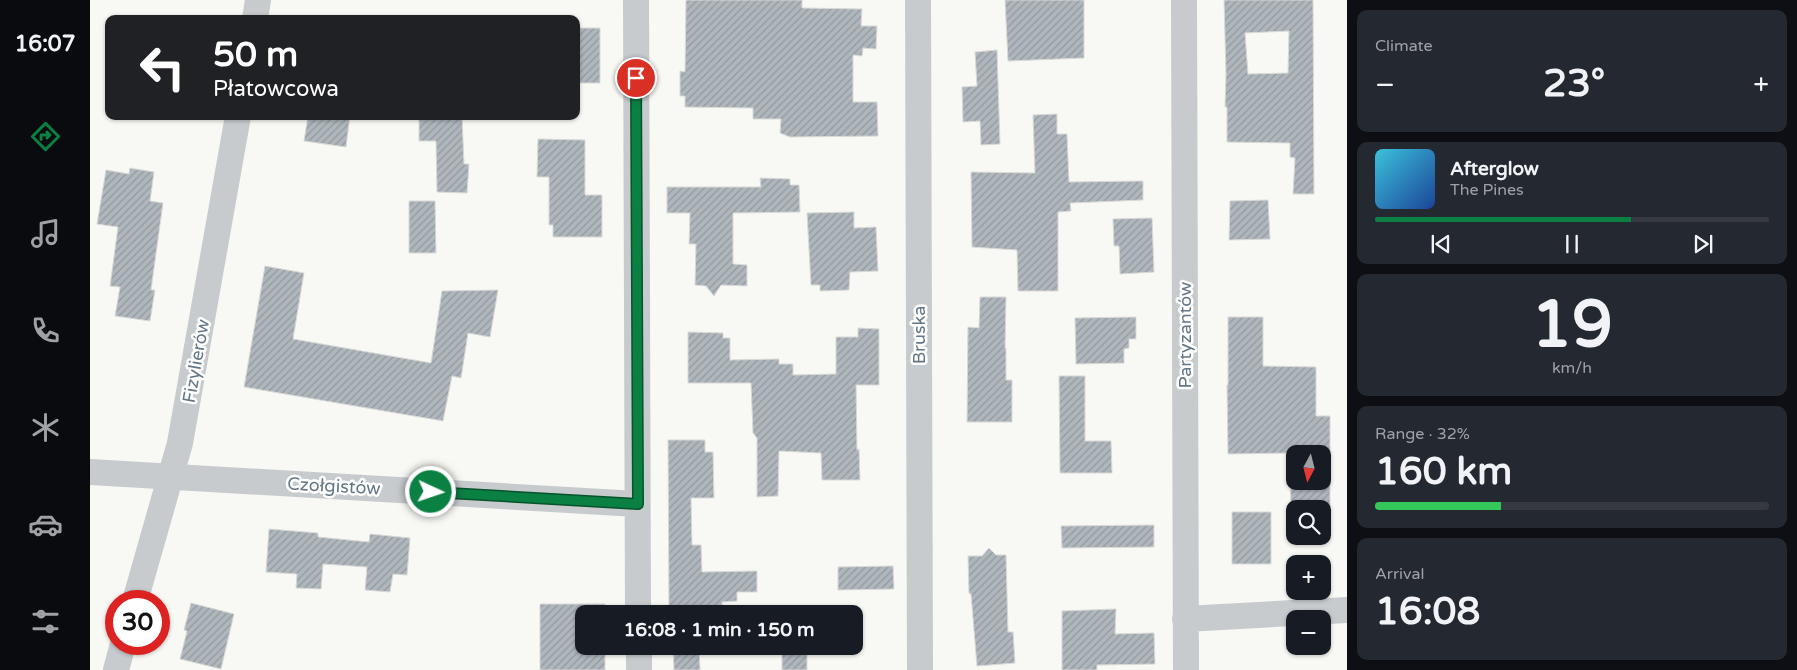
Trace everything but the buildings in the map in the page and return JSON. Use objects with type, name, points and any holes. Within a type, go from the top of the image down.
[{"type":"street","points":[[256,15],[258,0]]},
{"type":"street","points":[[636,0],[638,605]]},
{"type":"street","name":"Bruska","points":[[918,0],[920,670]]},
{"type":"street","name":"Partyzantów","points":[[1184,0],[1186,670]]},
{"type":"street","name":"Fizylierów","points":[[138,590],[171,476],[188,406],[237,120]]},
{"type":"street","name":"Czołgistów","points":[[90,472],[638,504]]},
{"type":"street","points":[[1185,618],[1347,610]]},
{"type":"street","points":[[116,670],[120,655]]},
{"type":"street","points":[[639,655],[639,670]]},
{"type":"route","points":[[431,492],[638,504],[636,78]]}]
